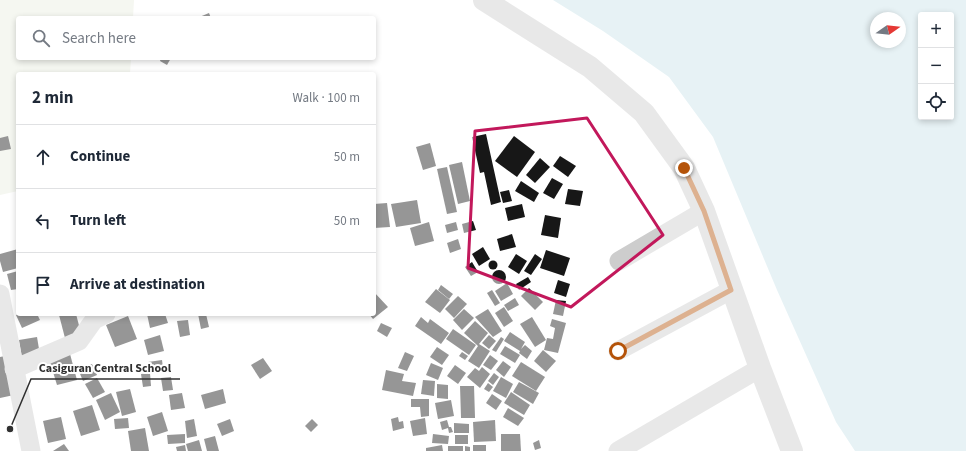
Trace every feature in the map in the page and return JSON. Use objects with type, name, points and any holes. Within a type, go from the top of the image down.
[{"type":"street","points":[[484,0],[590,67],[644,113],[684,168],[704,211],[788,449]]},
{"type":"street","points":[[619,261],[704,211]]},
{"type":"street","points":[[618,351],[731,290]]},
{"type":"street","points":[[0,294],[31,451]]},
{"type":"street","points":[[14,369],[79,341],[94,320],[102,316]]},
{"type":"street","points":[[618,451],[760,368]]},
{"type":"highlighted area","points":[[587,118],[663,235],[571,307],[468,268],[475,131]]},
{"type":"shaded area","points":[[0,0],[134,0],[133,16],[16,16],[16,60],[131,60],[130,72],[16,72],[16,191],[0,195]]},
{"type":"water","points":[[553,0],[966,0],[966,451],[855,451],[836,422],[777,290],[713,137],[669,77],[603,31]]},
{"type":"building","points":[[209,13],[210,16],[202,16]]},
{"type":"building","points":[[160,60],[170,60],[167,65]]},
{"type":"building","points":[[486,134],[501,202],[491,205],[484,172],[480,173],[472,137]]},
{"type":"building","points":[[8,136],[11,149],[0,151],[0,138]]},
{"type":"building","points":[[514,136],[535,152],[517,177],[495,161]]},
{"type":"building","points":[[430,143],[436,166],[423,170],[416,147]]},
{"type":"building","points":[[560,156],[576,166],[568,177],[553,166]]},
{"type":"building","points":[[540,158],[550,167],[535,183],[526,175]]},
{"type":"building","points":[[462,162],[470,201],[458,204],[449,165]]},
{"type":"building","points":[[447,167],[457,212],[447,214],[437,169]]},
{"type":"building","points":[[552,178],[563,184],[554,199],[543,193]]},
{"type":"building","points":[[521,181],[539,193],[534,202],[515,191]]},
{"type":"building","points":[[568,189],[583,191],[580,206],[565,204]]},
{"type":"building","points":[[509,190],[512,201],[503,203],[500,192]]},
{"type":"building","points":[[417,200],[421,223],[396,227],[391,204]]},
{"type":"building","points":[[387,203],[390,227],[376,228],[376,204]]},
{"type":"building","points":[[522,204],[525,217],[508,221],[505,208]]},
{"type":"building","points":[[545,215],[561,218],[558,238],[541,235]]},
{"type":"building","points":[[473,221],[476,230],[464,233],[462,224]]},
{"type":"building","points":[[429,222],[434,241],[415,246],[410,228]]},
{"type":"building","points":[[456,222],[458,230],[447,233],[445,225]]},
{"type":"building","points":[[512,234],[516,247],[500,251],[497,239]]},
{"type":"building","points":[[458,239],[461,249],[450,253],[447,243]]},
{"type":"building","points":[[483,247],[490,259],[479,266],[472,254]]},
{"type":"building","points":[[16,250],[16,269],[3,272],[0,254]]},
{"type":"building","points":[[546,250],[570,258],[564,276],[540,268]]},
{"type":"building","points":[[516,254],[527,261],[519,274],[508,267]]},
{"type":"building","points":[[535,254],[542,259],[531,275],[524,271]]},
{"type":"building","points":[[491,261],[495,261],[497,265],[495,269],[491,269],[489,267],[489,263]]},
{"type":"building","points":[[472,262],[478,272],[471,276],[465,267]]},
{"type":"building","points":[[499,270],[504,272],[506,277],[504,282],[499,284],[494,282],[492,277],[494,272]]},
{"type":"building","points":[[16,272],[16,289],[11,290],[7,274]]},
{"type":"building","points":[[528,277],[531,282],[519,290],[516,284]]},
{"type":"building","points":[[558,280],[570,284],[566,297],[554,293]]},
{"type":"building","points":[[507,283],[513,294],[501,301],[495,291]]},
{"type":"building","points":[[441,285],[453,294],[449,299],[438,290]]},
{"type":"building","points":[[529,288],[543,302],[535,310],[521,296]]},
{"type":"building","points":[[436,289],[450,300],[440,313],[425,302]]},
{"type":"building","points":[[492,290],[500,303],[495,306],[487,293]]},
{"type":"building","points":[[376,294],[388,307],[373,319],[371,316],[376,316]]},
{"type":"building","points":[[458,296],[467,304],[454,318],[445,309]]},
{"type":"building","points":[[515,298],[519,305],[508,311],[504,305]]},
{"type":"building","points":[[556,300],[566,301],[563,316],[553,314]]},
{"type":"building","points":[[504,307],[513,321],[504,327],[495,313]]},
{"type":"building","points":[[464,309],[474,318],[462,330],[453,320]]},
{"type":"building","points":[[488,309],[502,331],[493,337],[475,317]]},
{"type":"building","points":[[16,316],[38,316],[40,320],[22,328]]},
{"type":"building","points":[[59,316],[77,316],[81,333],[65,338]]},
{"type":"building","points":[[128,316],[137,339],[115,347],[106,325]]},
{"type":"building","points":[[147,316],[166,316],[168,323],[150,328]]},
{"type":"building","points":[[198,316],[206,316],[209,327],[201,329]]},
{"type":"building","points":[[421,317],[428,323],[430,319],[449,333],[441,344],[415,326]]},
{"type":"building","points":[[532,317],[546,340],[535,347],[520,324]]},
{"type":"building","points":[[552,319],[566,323],[558,353],[544,350],[547,338],[553,339],[555,328],[550,326]]},
{"type":"building","points":[[188,320],[190,335],[180,337],[177,321]]},
{"type":"building","points":[[475,321],[488,333],[479,344],[490,351],[479,368],[468,361],[478,346],[464,333]]},
{"type":"building","points":[[381,323],[392,328],[387,337],[377,331]]},
{"type":"building","points":[[453,329],[476,345],[469,355],[446,339]]},
{"type":"building","points":[[510,332],[525,342],[521,349],[525,345],[532,351],[527,359],[519,353],[520,351],[504,341]]},
{"type":"building","points":[[160,335],[164,351],[148,355],[144,340]]},
{"type":"building","points":[[489,335],[496,341],[489,349],[482,343]]},
{"type":"building","points":[[37,337],[40,355],[22,358],[19,340]]},
{"type":"building","points":[[501,337],[504,339],[496,352],[492,350]]},
{"type":"building","points":[[505,346],[520,355],[515,363],[500,354]]},
{"type":"building","points":[[437,347],[449,355],[442,365],[430,357]]},
{"type":"building","points":[[543,350],[556,361],[546,372],[534,361]]},
{"type":"building","points":[[405,352],[414,356],[407,371],[398,368]]},
{"type":"building","points":[[462,352],[468,356],[465,360],[459,356]]},
{"type":"building","points":[[70,354],[77,380],[57,385],[49,359]]},
{"type":"building","points":[[490,355],[498,361],[491,370],[483,365]]},
{"type":"building","points":[[5,356],[14,395],[0,398],[0,357]]},
{"type":"building","points":[[263,358],[272,371],[260,379],[251,365]]},
{"type":"building","points":[[162,360],[163,368],[149,370],[148,362]]},
{"type":"building","points":[[503,361],[511,367],[504,377],[496,370]]},
{"type":"building","points":[[521,362],[545,377],[536,391],[512,376]]},
{"type":"building","points":[[431,363],[443,368],[438,380],[426,375]]},
{"type":"building","points":[[92,364],[97,375],[83,381],[78,369]]},
{"type":"building","points":[[455,365],[466,373],[458,384],[447,376]]},
{"type":"building","points":[[482,367],[490,374],[480,388],[467,377],[475,368],[479,371]]},
{"type":"building","points":[[386,370],[404,374],[402,381],[416,383],[413,396],[382,390]]},
{"type":"building","points":[[150,373],[151,386],[143,387],[141,374]]},
{"type":"building","points":[[494,373],[499,377],[493,385],[488,381]]},
{"type":"building","points":[[171,377],[173,390],[163,391],[161,378]]},
{"type":"building","points":[[501,377],[513,384],[506,398],[493,391]]},
{"type":"building","points":[[97,378],[105,392],[93,398],[85,384]]},
{"type":"building","points":[[423,380],[435,381],[434,396],[421,394]]},
{"type":"building","points":[[519,382],[539,393],[533,404],[513,392]]},
{"type":"building","points":[[488,383],[493,387],[489,392],[484,389]]},
{"type":"building","points":[[437,384],[448,385],[448,399],[437,398]]},
{"type":"building","points":[[460,386],[474,386],[475,418],[461,418]]},
{"type":"building","points":[[130,389],[136,412],[122,416],[116,392]]},
{"type":"building","points":[[223,389],[226,403],[205,409],[201,395]]},
{"type":"building","points":[[511,392],[530,405],[524,415],[504,403]]},
{"type":"building","points":[[111,393],[120,412],[105,420],[96,400]]},
{"type":"building","points":[[182,393],[185,408],[171,410],[169,395]]},
{"type":"building","points":[[492,394],[502,401],[496,410],[486,403]]},
{"type":"building","points":[[411,399],[429,399],[429,416],[421,417],[420,407],[411,407]]},
{"type":"building","points":[[451,400],[454,416],[438,419],[435,403]]},
{"type":"building","points":[[92,405],[100,430],[81,436],[73,411]]},
{"type":"building","points":[[508,408],[524,418],[518,426],[503,417]]},
{"type":"building","points":[[162,412],[168,431],[153,436],[147,417]]},
{"type":"building","points":[[61,417],[66,439],[48,443],[43,421]]},
{"type":"building","points":[[398,417],[399,422],[403,421],[404,428],[393,431],[391,419]]},
{"type":"building","points":[[128,418],[129,428],[115,429],[114,419]]},
{"type":"building","points":[[425,418],[427,434],[413,436],[410,421]]},
{"type":"building","points":[[194,419],[197,436],[187,438],[185,421]]},
{"type":"building","points":[[230,419],[234,431],[222,436],[217,424]]},
{"type":"building","points":[[312,419],[318,425],[311,432],[305,426]]},
{"type":"building","points":[[447,420],[449,427],[451,427],[453,432],[449,433],[448,428],[442,430],[440,422]]},
{"type":"building","points":[[495,420],[496,441],[474,442],[473,422]]},
{"type":"building","points":[[454,423],[469,424],[469,433],[454,433]]},
{"type":"building","points":[[145,428],[149,451],[131,451],[128,431]]},
{"type":"building","points":[[185,434],[185,443],[168,444],[167,435]]},
{"type":"building","points":[[433,434],[449,436],[448,444],[432,443]]},
{"type":"building","points":[[501,434],[520,434],[521,451],[501,451]]},
{"type":"building","points":[[455,435],[468,435],[468,444],[455,444]]},
{"type":"building","points":[[215,436],[219,451],[207,451],[204,439]]},
{"type":"building","points":[[199,440],[202,451],[188,451],[186,444]]},
{"type":"building","points":[[539,440],[541,448],[535,450],[533,443]]},
{"type":"building","points":[[64,444],[69,451],[53,451]]},
{"type":"building","points":[[185,445],[186,451],[177,451],[176,447]]},
{"type":"building","points":[[442,445],[443,451],[426,451],[426,448]]},
{"type":"building","points":[[473,445],[486,445],[486,451],[473,451]]},
{"type":"building","points":[[448,446],[463,446],[463,451],[448,451]]},
{"type":"building","points":[[465,446],[470,447],[470,451],[465,451]]},
{"type":"place","name":"Casiguran Central School","points":[[10,429]]},
{"type":"route","points":[[618,351],[731,290],[704,211],[684,168]]}]
